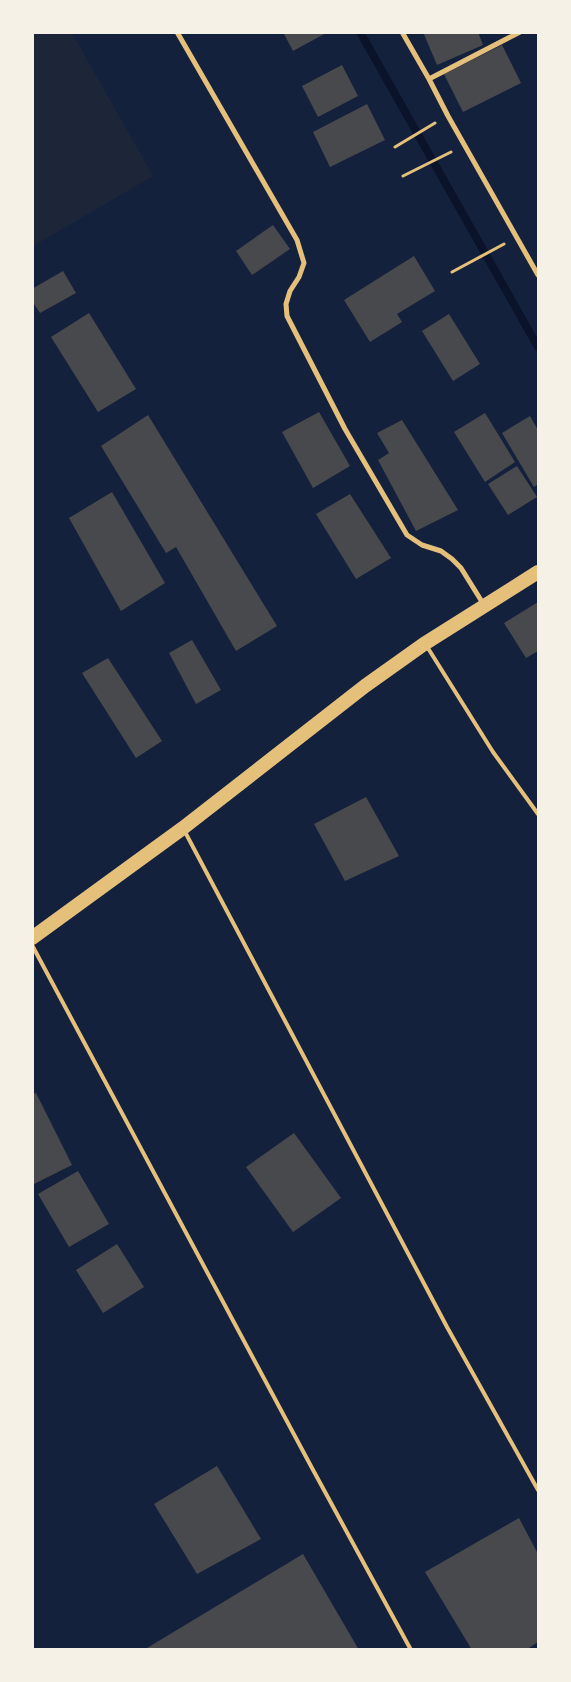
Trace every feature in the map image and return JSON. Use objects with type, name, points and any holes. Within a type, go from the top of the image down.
[{"type":"highway","points":[[32,938],[183,828],[365,686],[424,644],[538,572]]},
{"type":"street","points":[[177,32],[297,240],[304,263],[299,277],[290,291],[286,304],[287,316],[345,429],[407,535],[422,545],[441,551],[452,559],[461,568],[484,606]]},
{"type":"street","points":[[402,32],[538,275]]},
{"type":"street","points":[[429,79],[520,32]]},
{"type":"lane","points":[[424,644],[493,752],[538,814]]},
{"type":"lane","points":[[183,828],[442,1319],[538,1490]]},
{"type":"lane","points":[[32,945],[411,1650]]},
{"type":"path","points":[[395,146],[428,127]]},
{"type":"path","points":[[403,176],[444,156]]},
{"type":"path","points":[[452,272],[495,248]]},
{"type":"shaded area","points":[[32,33],[72,33],[153,176],[33,246]]},
{"type":"building","points":[[283,32],[328,32],[293,51]]},
{"type":"building","points":[[423,32],[478,32],[483,45],[437,65]]},
{"type":"building","points":[[502,45],[521,83],[463,112],[444,74]]},
{"type":"building","points":[[342,65],[358,96],[318,117],[302,86]]},
{"type":"building","points":[[367,104],[385,140],[330,167],[313,132]]},
{"type":"building","points":[[273,225],[290,249],[252,275],[236,251]]},
{"type":"building","points":[[414,256],[435,291],[397,314],[402,322],[370,342],[344,300]]},
{"type":"building","points":[[63,271],[76,293],[40,313],[32,301],[32,289]]},
{"type":"building","points":[[89,313],[136,389],[98,412],[51,337]]},
{"type":"building","points":[[449,314],[480,364],[453,381],[422,331]]},
{"type":"building","points":[[319,412],[350,466],[313,488],[282,432]]},
{"type":"building","points":[[485,413],[515,462],[485,482],[454,432]]},
{"type":"building","points":[[148,415],[277,626],[236,651],[176,547],[166,553],[101,446]]},
{"type":"building","points":[[530,416],[538,430],[538,484],[534,487],[502,433]]},
{"type":"building","points":[[402,420],[458,510],[416,531],[378,460],[389,453],[377,433]]},
{"type":"building","points":[[517,466],[537,497],[508,515],[488,484]]},
{"type":"building","points":[[112,492],[165,583],[121,611],[69,518]]},
{"type":"building","points":[[350,494],[391,558],[356,579],[316,514]]},
{"type":"building","points":[[538,602],[538,651],[526,658],[504,623]]},
{"type":"building","points":[[192,640],[221,690],[196,704],[169,653]]},
{"type":"building","points":[[108,658],[162,741],[136,758],[82,673]]},
{"type":"building","points":[[366,797],[399,856],[345,881],[314,824]]},
{"type":"building","points":[[36,1093],[72,1165],[32,1185],[32,1094]]},
{"type":"building","points":[[294,1133],[341,1198],[293,1232],[246,1167]]},
{"type":"building","points":[[78,1171],[109,1224],[69,1247],[38,1194]]},
{"type":"building","points":[[117,1244],[144,1287],[103,1313],[76,1270]]},
{"type":"building","points":[[217,1466],[261,1539],[197,1574],[154,1504]]},
{"type":"building","points":[[519,1518],[538,1554],[538,1642],[526,1650],[472,1650],[425,1572]]},
{"type":"building","points":[[303,1554],[359,1650],[148,1650],[147,1648]]},
{"type":"waterway","points":[[360,32],[538,347]]}]
